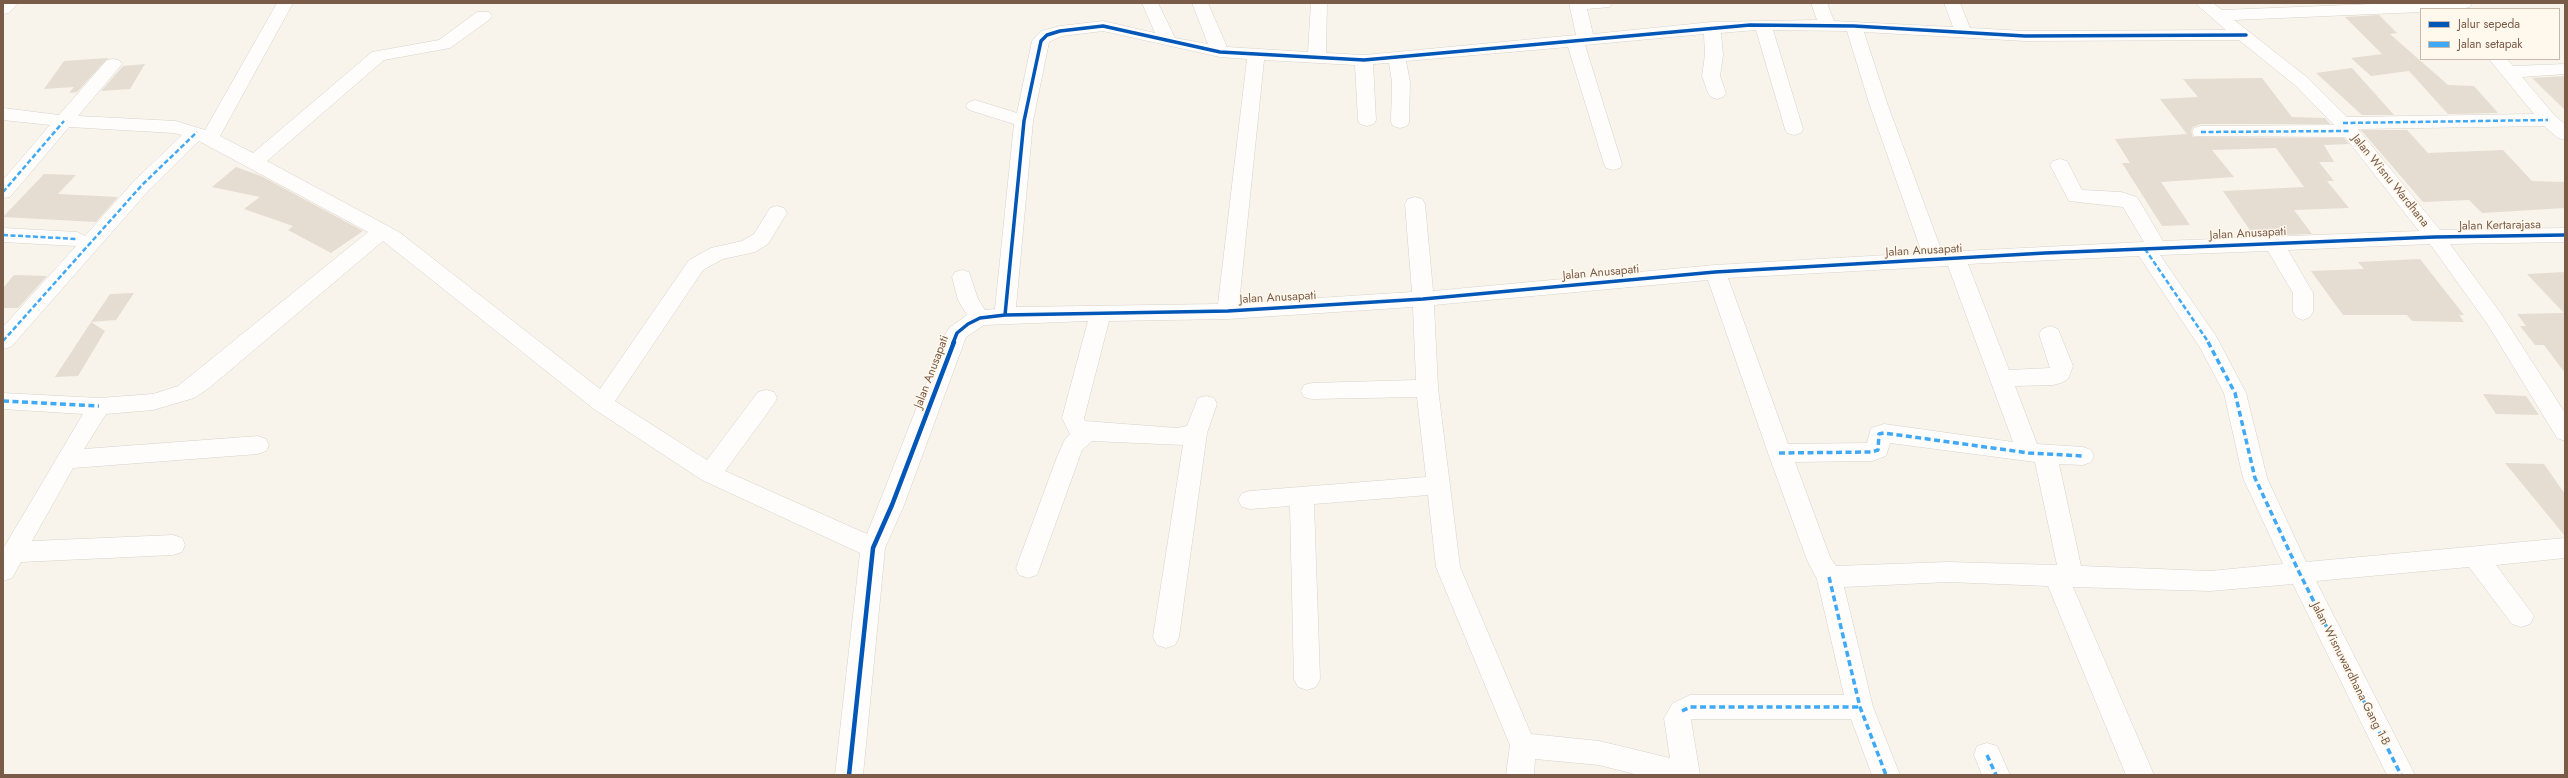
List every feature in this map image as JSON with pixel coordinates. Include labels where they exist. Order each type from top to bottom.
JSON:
[{"type":"street","points":[[3,9],[10,3]]},
{"type":"street","points":[[3,340],[142,185],[204,135],[285,3]]},
{"type":"street","points":[[1150,3],[1168,42]]},
{"type":"street","points":[[1200,3],[1220,52]]},
{"type":"street","points":[[1317,58],[1319,3]]},
{"type":"street","points":[[1604,3],[1578,4],[1580,39],[1613,164]]},
{"type":"street","points":[[1819,3],[1826,26]]},
{"type":"street","points":[[1952,3],[1963,32]]},
{"type":"street","name":"Jalan Wisnu Wardhana","points":[[2203,3],[2221,15],[2302,82],[2346,127],[2435,237],[2495,320],[2565,432]]},
{"type":"street","points":[[2428,8],[2458,7]]},
{"type":"street","points":[[2221,15],[2420,8]]},
{"type":"street","points":[[254,162],[378,56],[444,44],[483,16]]},
{"type":"street","points":[[1763,25],[1794,129]]},
{"type":"street","points":[[1005,315],[1024,122],[1041,41],[1047,35],[1073,28],[1102,26],[1168,42],[1220,52],[1364,60],[1712,27],[1763,25],[1854,26],[2072,37],[2246,35]]},
{"type":"street","points":[[1854,26],[1878,103],[1934,260]]},
{"type":"street","points":[[1712,27],[1714,55],[1711,76],[1717,93]]},
{"type":"street","points":[[1228,311],[1256,55]]},
{"type":"street","points":[[1397,58],[1401,82],[1400,122]]},
{"type":"street","points":[[1364,60],[1367,120]]},
{"type":"street","points":[[2499,60],[2548,120],[2565,134]]},
{"type":"street","points":[[3,192],[113,64]]},
{"type":"street","points":[[2510,72],[2565,69]]},
{"type":"street","points":[[975,106],[1024,122]]},
{"type":"street","points":[[3,114],[64,121],[148,125],[204,135],[382,231],[602,402],[710,474],[876,541]]},
{"type":"street","points":[[2202,132],[2548,120]]},
{"type":"street","name":"Jalan Wisnuwardhana Gang 1-B","points":[[2060,165],[2076,196],[2121,198],[2130,202],[2152,249],[2208,342],[2235,394],[2255,478],[2299,572],[2401,775]]},
{"type":"street","points":[[1415,204],[1423,299],[1427,388],[1448,567],[1523,745],[1520,775]]},
{"type":"street","points":[[602,402],[696,265],[718,253],[748,247],[761,239],[777,213]]},
{"type":"street","points":[[3,401],[99,406],[153,402],[186,392],[201,382],[382,231]]},
{"type":"street","points":[[3,235],[77,239]]},
{"type":"street","name":"Jalan Kertarajasa","points":[[2435,237],[2565,235]]},
{"type":"street","name":"Jalan Anusapati","points":[[849,775],[876,541],[892,505],[957,333],[968,324],[980,318],[1005,315],[1228,311],[1423,299],[1715,272],[2274,243],[2435,237]]},
{"type":"street","points":[[2274,243],[2303,293],[2305,303],[2303,312]]},
{"type":"street","points":[[1956,259],[1999,378],[2037,454],[2064,577],[2140,775]]},
{"type":"street","points":[[1715,272],[1779,453],[1819,560],[1829,577],[1860,707],[1886,775]]},
{"type":"street","points":[[962,277],[968,300],[980,318]]},
{"type":"street","points":[[1101,313],[1073,418],[1076,427],[1087,432],[1177,437],[1196,433]]},
{"type":"street","points":[[1999,378],[2053,377],[2060,373],[2062,366],[2050,334]]},
{"type":"street","points":[[1312,392],[1427,388]]},
{"type":"street","points":[[710,474],[766,398]]},
{"type":"street","points":[[1166,637],[1196,433],[1206,404]]},
{"type":"street","points":[[9,562],[66,459],[99,406]]},
{"type":"street","points":[[1028,568],[1073,444],[1087,432]]},
{"type":"street","points":[[1779,453],[1872,452],[1878,450],[1879,434],[1884,433],[2037,454],[2084,456]]},
{"type":"street","points":[[66,459],[258,445]]},
{"type":"street","points":[[1250,500],[1438,485]]},
{"type":"street","points":[[1302,496],[1307,679]]},
{"type":"street","points":[[9,562],[173,545]]},
{"type":"street","points":[[1829,577],[1948,572],[2210,581],[2474,555],[2565,548]]},
{"type":"street","points":[[2474,555],[2521,616]]},
{"type":"street","points":[[1523,745],[1599,753],[1686,775],[1678,718],[1682,711],[1690,707],[1860,707]]},
{"type":"building","points":[[2379,15],[2397,33],[2390,34],[2448,85],[2474,86],[2498,113],[2448,114],[2409,71],[2371,76],[2351,58],[2382,54],[2345,17]]},
{"type":"building","points":[[108,58],[77,92],[69,93],[74,87],[44,89],[64,61]]},
{"type":"building","points":[[145,64],[130,89],[101,91],[123,66]]},
{"type":"building","points":[[2352,68],[2394,115],[2362,115],[2316,73]]},
{"type":"building","points":[[2565,76],[2565,110],[2532,78]]},
{"type":"building","points":[[2262,78],[2292,117],[2325,118],[2330,124],[2201,124],[2193,127],[2191,131],[2193,137],[2344,138],[2349,144],[2324,145],[2334,162],[2319,162],[2334,181],[2327,181],[2349,208],[2294,210],[2312,234],[2254,236],[2223,191],[2304,187],[2276,148],[2212,150],[2234,177],[2161,182],[2190,225],[2162,226],[2122,163],[2130,163],[2115,139],[2187,134],[2160,99],[2198,97],[2183,79]]},
{"type":"building","points":[[2361,130],[2407,130],[2428,153],[2503,150],[2532,181],[2565,182],[2565,208],[2482,213],[2469,200],[2423,202]]},
{"type":"building","points":[[236,167],[261,176],[363,231],[331,253],[288,230],[293,226],[244,209],[260,197],[212,187]]},
{"type":"building","points":[[44,174],[76,175],[58,194],[118,197],[96,222],[3,217]]},
{"type":"building","points":[[2420,259],[2464,315],[2459,315],[2464,322],[2412,321],[2407,315],[2343,315],[2311,271],[2364,269],[2358,262]]},
{"type":"building","points":[[2565,272],[2565,373],[2544,345],[2535,345],[2520,326],[2526,326],[2517,314],[2564,313],[2527,274]]},
{"type":"building","points":[[14,275],[47,276],[18,308],[3,308],[3,288]]},
{"type":"building","points":[[134,293],[116,320],[91,322],[110,294]]},
{"type":"building","points":[[91,322],[105,331],[78,376],[55,377]]},
{"type":"building","points":[[2483,394],[2526,396],[2539,415],[2496,414]]},
{"type":"building","points":[[2505,463],[2544,464],[2565,494],[2565,536]]},
{"type":"marked path","points":[[2343,123],[2548,120]]},
{"type":"marked path","points":[[3,192],[64,121]]},
{"type":"marked path","points":[[2201,132],[2350,131]]},
{"type":"marked path","points":[[3,341],[142,185],[197,132]]},
{"type":"marked path","points":[[3,235],[77,239]]},
{"type":"marked path","points":[[2145,249],[2208,342],[2235,393],[2255,478],[2299,572],[2401,775]]},
{"type":"marked path","points":[[3,401],[99,406]]},
{"type":"marked path","points":[[1779,453],[1872,452],[1878,450],[1879,434],[1884,433],[2029,453],[2083,456]]},
{"type":"marked path","points":[[1829,577],[1860,707],[1886,775]]},
{"type":"marked path","points":[[1682,711],[1690,707],[1860,707]]},
{"type":"marked path","points":[[1987,755],[1996,775]]},
{"type":"cycle path","points":[[1005,315],[1024,121],[1041,41],[1047,35],[1060,31],[1103,26],[1117,28],[1168,42],[1220,52],[1364,60],[1750,25],[1854,26],[2025,36],[2246,35]]},
{"type":"cycle path","points":[[849,775],[873,548],[892,505],[957,333],[968,324],[980,318],[1005,315],[1228,311],[1423,299],[1715,272],[2045,253],[2435,237],[2565,235]]}]
